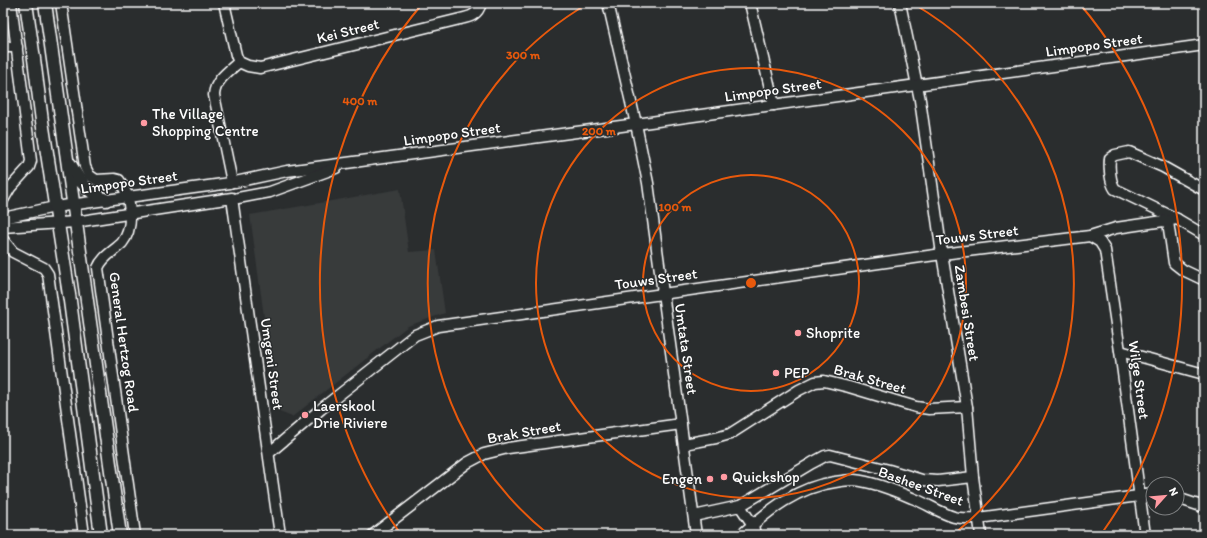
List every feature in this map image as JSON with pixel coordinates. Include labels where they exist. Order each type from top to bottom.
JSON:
[{"type":"main road","points":[[26,3],[70,301],[101,535]]},
{"type":"main road","name":"General Hertzog Road","points":[[45,3],[72,204],[120,535]]},
{"type":"main road","points":[[67,160],[84,186],[94,194],[106,200]]},
{"type":"street","points":[[3,200],[10,188],[29,167],[31,161],[10,3]]},
{"type":"street","name":"General Hertzog Road","points":[[62,3],[85,166],[89,175],[96,180],[119,180],[127,196],[130,214],[128,232],[124,239],[103,260],[98,268],[135,535]]},
{"type":"street","points":[[224,3],[239,62],[219,82],[215,89],[215,103],[232,183]]},
{"type":"street","name":"Kei Street","points":[[239,62],[248,66],[260,68],[460,20],[475,14],[481,3]]},
{"type":"street","name":"Umtata Street","points":[[608,3],[648,183],[696,535]]},
{"type":"street","points":[[750,3],[774,105]]},
{"type":"street","name":"Zambesi Street","points":[[900,3],[917,85],[942,254],[967,407],[973,477],[981,535]]},
{"type":"street","name":"Limpopo Street","points":[[3,218],[72,204],[232,183],[287,171],[347,164],[1204,45]]},
{"type":"street","points":[[3,47],[17,47]]},
{"type":"street","points":[[1204,190],[1163,167],[1129,152],[1115,154],[1110,158],[1112,185],[1117,191],[1204,235]]},
{"type":"street","name":"Limpopo Street","points":[[3,227],[75,222],[270,192],[293,185],[347,164]]},
{"type":"street","name":"Umgeni Street","points":[[232,183],[227,187],[227,192],[235,198],[280,535]]},
{"type":"street","points":[[1173,220],[1174,263],[1183,270],[1204,280]]},
{"type":"street","name":"Touws Street","points":[[269,454],[321,409],[415,335],[429,329],[448,324],[942,254],[1090,236],[1116,228],[1173,220]]},
{"type":"street","name":"Wilge Street","points":[[1090,236],[1102,244],[1105,250],[1141,494],[1145,535]]},
{"type":"street","points":[[3,240],[13,252],[41,266],[48,274],[84,535]]},
{"type":"street","points":[[1120,351],[1204,374]]},
{"type":"street","name":"Brak Street","points":[[684,444],[730,434],[799,390],[819,382],[827,382],[850,387],[916,407],[929,409],[967,407]]},
{"type":"street","name":"Brak Street","points":[[373,535],[460,468],[471,460],[484,454],[508,448],[681,424]]},
{"type":"street","name":"Bashee Street","points":[[694,516],[740,506],[825,456],[838,456],[922,480],[932,481],[973,477]]},
{"type":"street","points":[[854,480],[856,462]]},
{"type":"street","name":"Bashee Street","points":[[741,535],[777,505],[799,492],[830,482],[854,480],[894,490],[955,517],[978,518],[1145,494]]},
{"type":"street","points":[[1185,501],[1204,507]]},
{"type":"street","points":[[740,506],[753,525],[755,535]]},
{"type":"shaded area","points":[[400,189],[409,252],[436,250],[445,313],[408,326],[292,417],[277,411],[250,215]]},
{"type":"place","name":"The Village Shopping Centre","points":[[144,123]]},
{"type":"place","name":"Shoprite","points":[[798,333]]},
{"type":"place","name":"PEP","points":[[776,373]]},
{"type":"place","name":"Laerskool Drie Riviere","points":[[305,415]]},
{"type":"place","name":"Quickshop","points":[[724,477]]},
{"type":"place","name":"Engen","points":[[710,479]]}]
